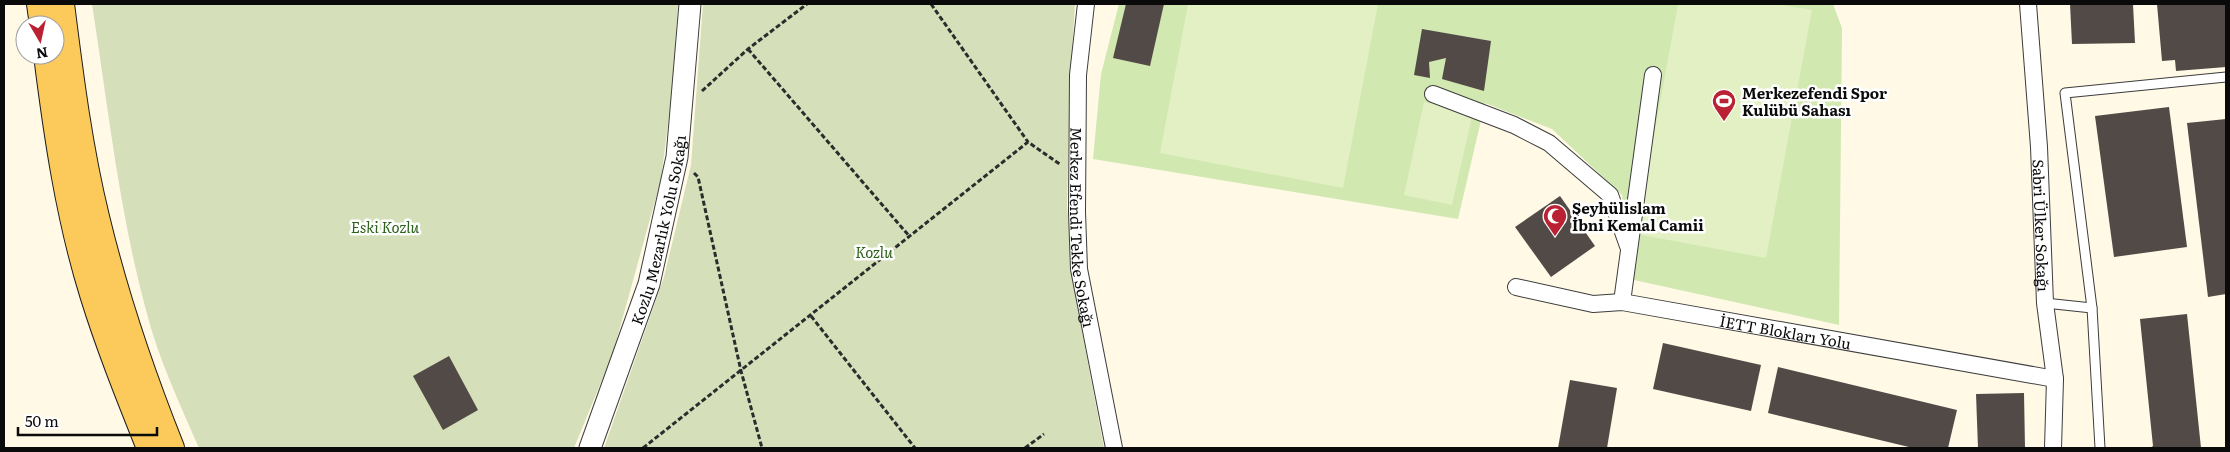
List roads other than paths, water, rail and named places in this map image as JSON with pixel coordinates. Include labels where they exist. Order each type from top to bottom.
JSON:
[{"type":"main road","points":[[61,4],[83,157],[96,217],[123,319],[172,448]]},
{"type":"main road","points":[[48,65],[65,180],[81,251],[93,295],[150,448]]},
{"type":"street","name":"Kozlu Mezarlık Yolu Sokağı","points":[[590,448],[650,284],[677,156],[690,4]]},
{"type":"street","name":"Merkez Efendi Tekke Sokağı","points":[[1086,4],[1078,75],[1079,177],[1077,212],[1079,269],[1114,448]]},
{"type":"street","name":"Sabri Ülker Sokağı","points":[[2028,4],[2038,129],[2045,303],[2055,379],[2052,448]]},
{"type":"street","points":[[1622,302],[1628,246],[1653,75]]},
{"type":"street","points":[[1433,94],[1514,125],[1549,143],[1610,195],[1628,246]]},
{"type":"street","name":"İETT Blokları Yolu","points":[[1516,287],[1593,304],[1622,302],[2055,379]]},
{"type":"lane","points":[[2100,448],[2092,308],[2066,93],[2226,77]]},
{"type":"lane","points":[[2045,303],[2092,308]]},
{"type":"place","name":"Merkezefendi Spor Kulübü Sahası","points":[[1724,122]]},
{"type":"place","name":"Şeyhülislam İbni Kemal Camii","points":[[1555,237]]},
{"type":"park label","name":"Eski Kozlu","points":[[385,226]]},
{"type":"park label","name":"Kozlu","points":[[874,251]]}]
